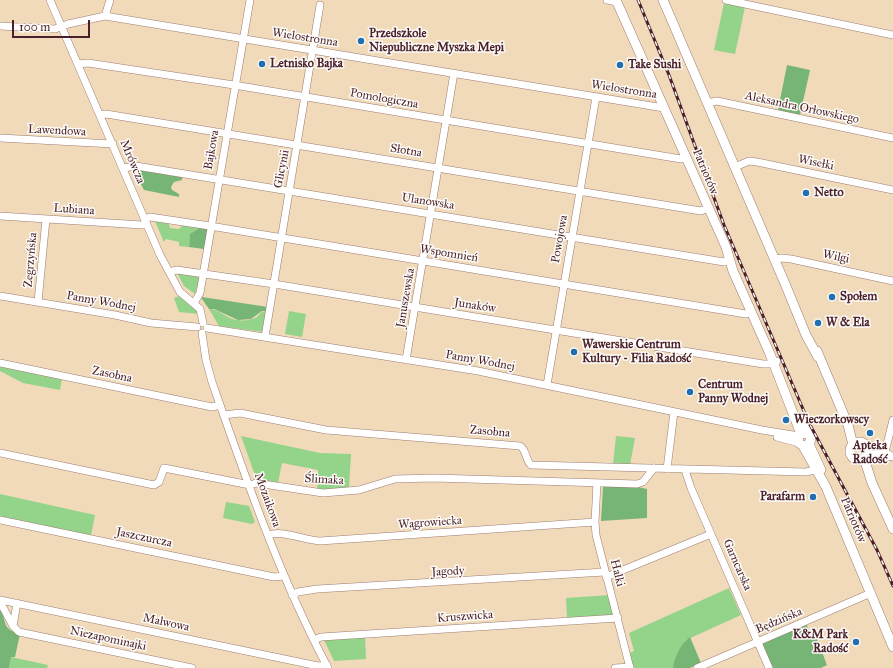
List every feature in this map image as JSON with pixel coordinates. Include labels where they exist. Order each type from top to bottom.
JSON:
[{"type":"main road","points":[[662,0],[798,314],[812,337],[818,357],[848,425],[859,444],[867,448],[863,457],[872,483],[893,530]]},
{"type":"main road","name":"Patriotów","points":[[616,1],[708,208],[751,312],[773,359],[815,470],[824,482]]},
{"type":"main road","name":"Patriotów","points":[[803,439],[816,456],[824,482],[860,567],[868,580],[871,593],[893,647]]},
{"type":"main road","points":[[859,444],[851,454],[863,457]]},
{"type":"main road","name":"Patriotów","points":[[885,627],[893,637]]},
{"type":"street","name":"Mrówcza","points":[[50,0],[169,272],[180,292],[194,303],[202,312],[202,328]]},
{"type":"street","points":[[105,16],[110,0]]},
{"type":"street","name":"Bajkowa","points":[[194,303],[200,293],[234,85],[244,39],[250,0]]},
{"type":"street","points":[[607,0],[616,1]]},
{"type":"street","points":[[726,0],[755,3],[893,35]]},
{"type":"street","name":"Glicynii","points":[[265,338],[320,5]]},
{"type":"street","name":"Wielostronna","points":[[0,26],[53,29],[105,16],[664,108]]},
{"type":"street","name":"Pomologiczna","points":[[78,64],[88,63],[306,96],[681,159],[686,158]]},
{"type":"street","name":"Januszewska","points":[[406,360],[424,261],[454,73]]},
{"type":"street","name":"Powojowa","points":[[547,385],[596,97]]},
{"type":"street","name":"Aleksandra Orłowskiego","points":[[707,103],[717,101],[893,138]]},
{"type":"street","name":"Słotna","points":[[100,115],[106,114],[298,144],[701,210],[708,208]]},
{"type":"street","name":"Lawendowa","points":[[0,138],[113,144]]},
{"type":"street","name":"Wisełki","points":[[735,167],[752,161],[893,190]]},
{"type":"street","name":"Ulanowska","points":[[123,168],[132,166],[218,179],[724,262],[730,260]]},
{"type":"street","name":"Lubiana","points":[[0,216],[142,226],[146,222]]},
{"type":"street","name":"Wspomnień","points":[[146,222],[150,217],[746,314],[751,312]]},
{"type":"street","name":"Zegrzyńska","points":[[38,302],[46,219]]},
{"type":"street","name":"Wilgi","points":[[775,259],[791,259],[893,281]]},
{"type":"street","name":"Junaków","points":[[169,272],[177,270],[274,284],[763,364],[773,359]]},
{"type":"street","name":"Panny Wodnej","points":[[0,296],[159,324],[202,328],[406,360],[547,385],[803,439]]},
{"type":"street","name":"Mozaikowa","points":[[202,328],[206,360],[220,405],[268,535],[292,595],[328,666]]},
{"type":"street","name":"Zasobna","points":[[0,362],[212,407],[220,405]]},
{"type":"street","points":[[667,469],[674,412]]},
{"type":"street","name":"Zasobna","points":[[224,415],[240,413],[326,430],[520,446],[523,448],[531,465],[685,470],[806,472],[815,470]]},
{"type":"street","points":[[885,452],[893,420]]},
{"type":"street","points":[[859,444],[885,452],[893,458]]},
{"type":"street","name":"Ślimaka","points":[[0,453],[154,485],[159,482],[164,468],[250,485],[256,483],[328,493],[359,490],[395,479],[434,478],[641,484],[654,468]]},
{"type":"street","points":[[863,457],[876,454],[893,458]]},
{"type":"street","name":"Garncarska","points":[[685,470],[769,668]]},
{"type":"street","name":"Halki","points":[[597,483],[595,522],[606,575],[630,668]]},
{"type":"street","name":"Jaszczurcza","points":[[0,520],[274,577],[284,576]]},
{"type":"street","name":"Wągrowiecka","points":[[268,535],[278,533],[320,540],[595,522]]},
{"type":"street","name":"Jagody","points":[[292,595],[298,592],[317,589],[606,575],[711,534]]},
{"type":"street","name":"Będzińska","points":[[697,668],[871,593]]},
{"type":"street","points":[[0,601],[13,626]]},
{"type":"street","name":"Malwowa","points":[[0,601],[17,603],[318,666],[328,666]]},
{"type":"street","points":[[13,626],[17,603]]},
{"type":"street","name":"Kruszwicka","points":[[314,640],[320,637],[618,618]]},
{"type":"street","name":"Niezapominajki","points":[[13,626],[19,632],[192,668]]},
{"type":"street","points":[[615,668],[630,668]]},
{"type":"green space","points":[[724,3],[745,7],[735,54],[714,50]]},
{"type":"green space","points":[[787,65],[810,70],[800,115],[778,110]]},
{"type":"green space","points":[[132,168],[182,176],[182,180],[174,182],[171,187],[172,190],[179,194],[179,197],[144,190]]},
{"type":"green space","points":[[154,219],[168,221],[170,228],[179,229],[184,224],[201,227],[190,234],[189,247],[179,246],[179,242],[166,239],[164,242]]},
{"type":"green space","points":[[201,227],[208,228],[204,249],[189,247],[190,234]]},
{"type":"green space","points":[[177,273],[200,275],[195,294],[184,286]]},
{"type":"green space","points":[[179,296],[195,307],[199,314],[179,312],[174,298]]},
{"type":"green space","points":[[202,297],[268,307],[267,311],[262,311],[251,319],[238,320],[214,309],[209,309]]},
{"type":"green space","points":[[209,309],[213,309],[234,320],[250,320],[257,317],[262,312],[267,311],[264,332],[219,326]]},
{"type":"green space","points":[[289,311],[306,314],[302,337],[285,334]]},
{"type":"green space","points":[[0,365],[62,378],[60,390],[23,383],[0,371]]},
{"type":"green space","points":[[241,436],[320,453],[351,454],[349,488],[317,491],[318,470],[282,463],[278,483],[257,481]]},
{"type":"green space","points":[[616,436],[635,438],[630,465],[613,464]]},
{"type":"green space","points":[[603,487],[638,487],[647,489],[647,518],[601,521]]},
{"type":"green space","points":[[0,494],[95,515],[91,535],[0,517]]},
{"type":"green space","points":[[226,502],[249,506],[255,522],[252,524],[223,518]]},
{"type":"green space","points":[[729,588],[741,615],[686,640],[678,653],[673,668],[633,668],[629,653],[634,651],[629,633]]},
{"type":"green space","points":[[610,595],[614,613],[611,616],[567,619],[566,598]]},
{"type":"green space","points":[[0,608],[7,627],[10,630],[20,634],[15,657],[11,657],[9,668],[0,668]]},
{"type":"green space","points":[[806,623],[809,631],[817,639],[827,665],[821,668],[771,668],[761,642]]},
{"type":"green space","points":[[365,636],[366,659],[334,661],[324,640]]},
{"type":"green space","points":[[690,637],[701,663],[690,668],[673,668],[678,651]]},
{"type":"green space","points":[[11,657],[48,665],[47,668],[9,668]]},
{"type":"railway","points":[[638,0],[669,75],[724,225],[809,423],[877,550],[893,586]]},
{"type":"place","name":"Przedszkole Niepubliczne Myszka Mepi","points":[[361,41]]},
{"type":"place","name":"Letnisko Bajka","points":[[262,64]]},
{"type":"place","name":"Take Sushi","points":[[620,65]]},
{"type":"place","name":"Netto","points":[[806,193]]},
{"type":"place","name":"Społem","points":[[832,297]]},
{"type":"place","name":"W & Ela","points":[[818,323]]},
{"type":"place","name":"Wawerskie Centrum Kultury - Filia Radość","points":[[574,352]]},
{"type":"place","name":"Centrum Panny Wodnej","points":[[690,392]]},
{"type":"place","name":"Wieczorkowscy","points":[[786,420]]},
{"type":"place","name":"Apteka Radość","points":[[870,433]]},
{"type":"place","name":"Parafarm","points":[[813,497]]},
{"type":"place","name":"K&M Park Radość","points":[[856,642]]}]
